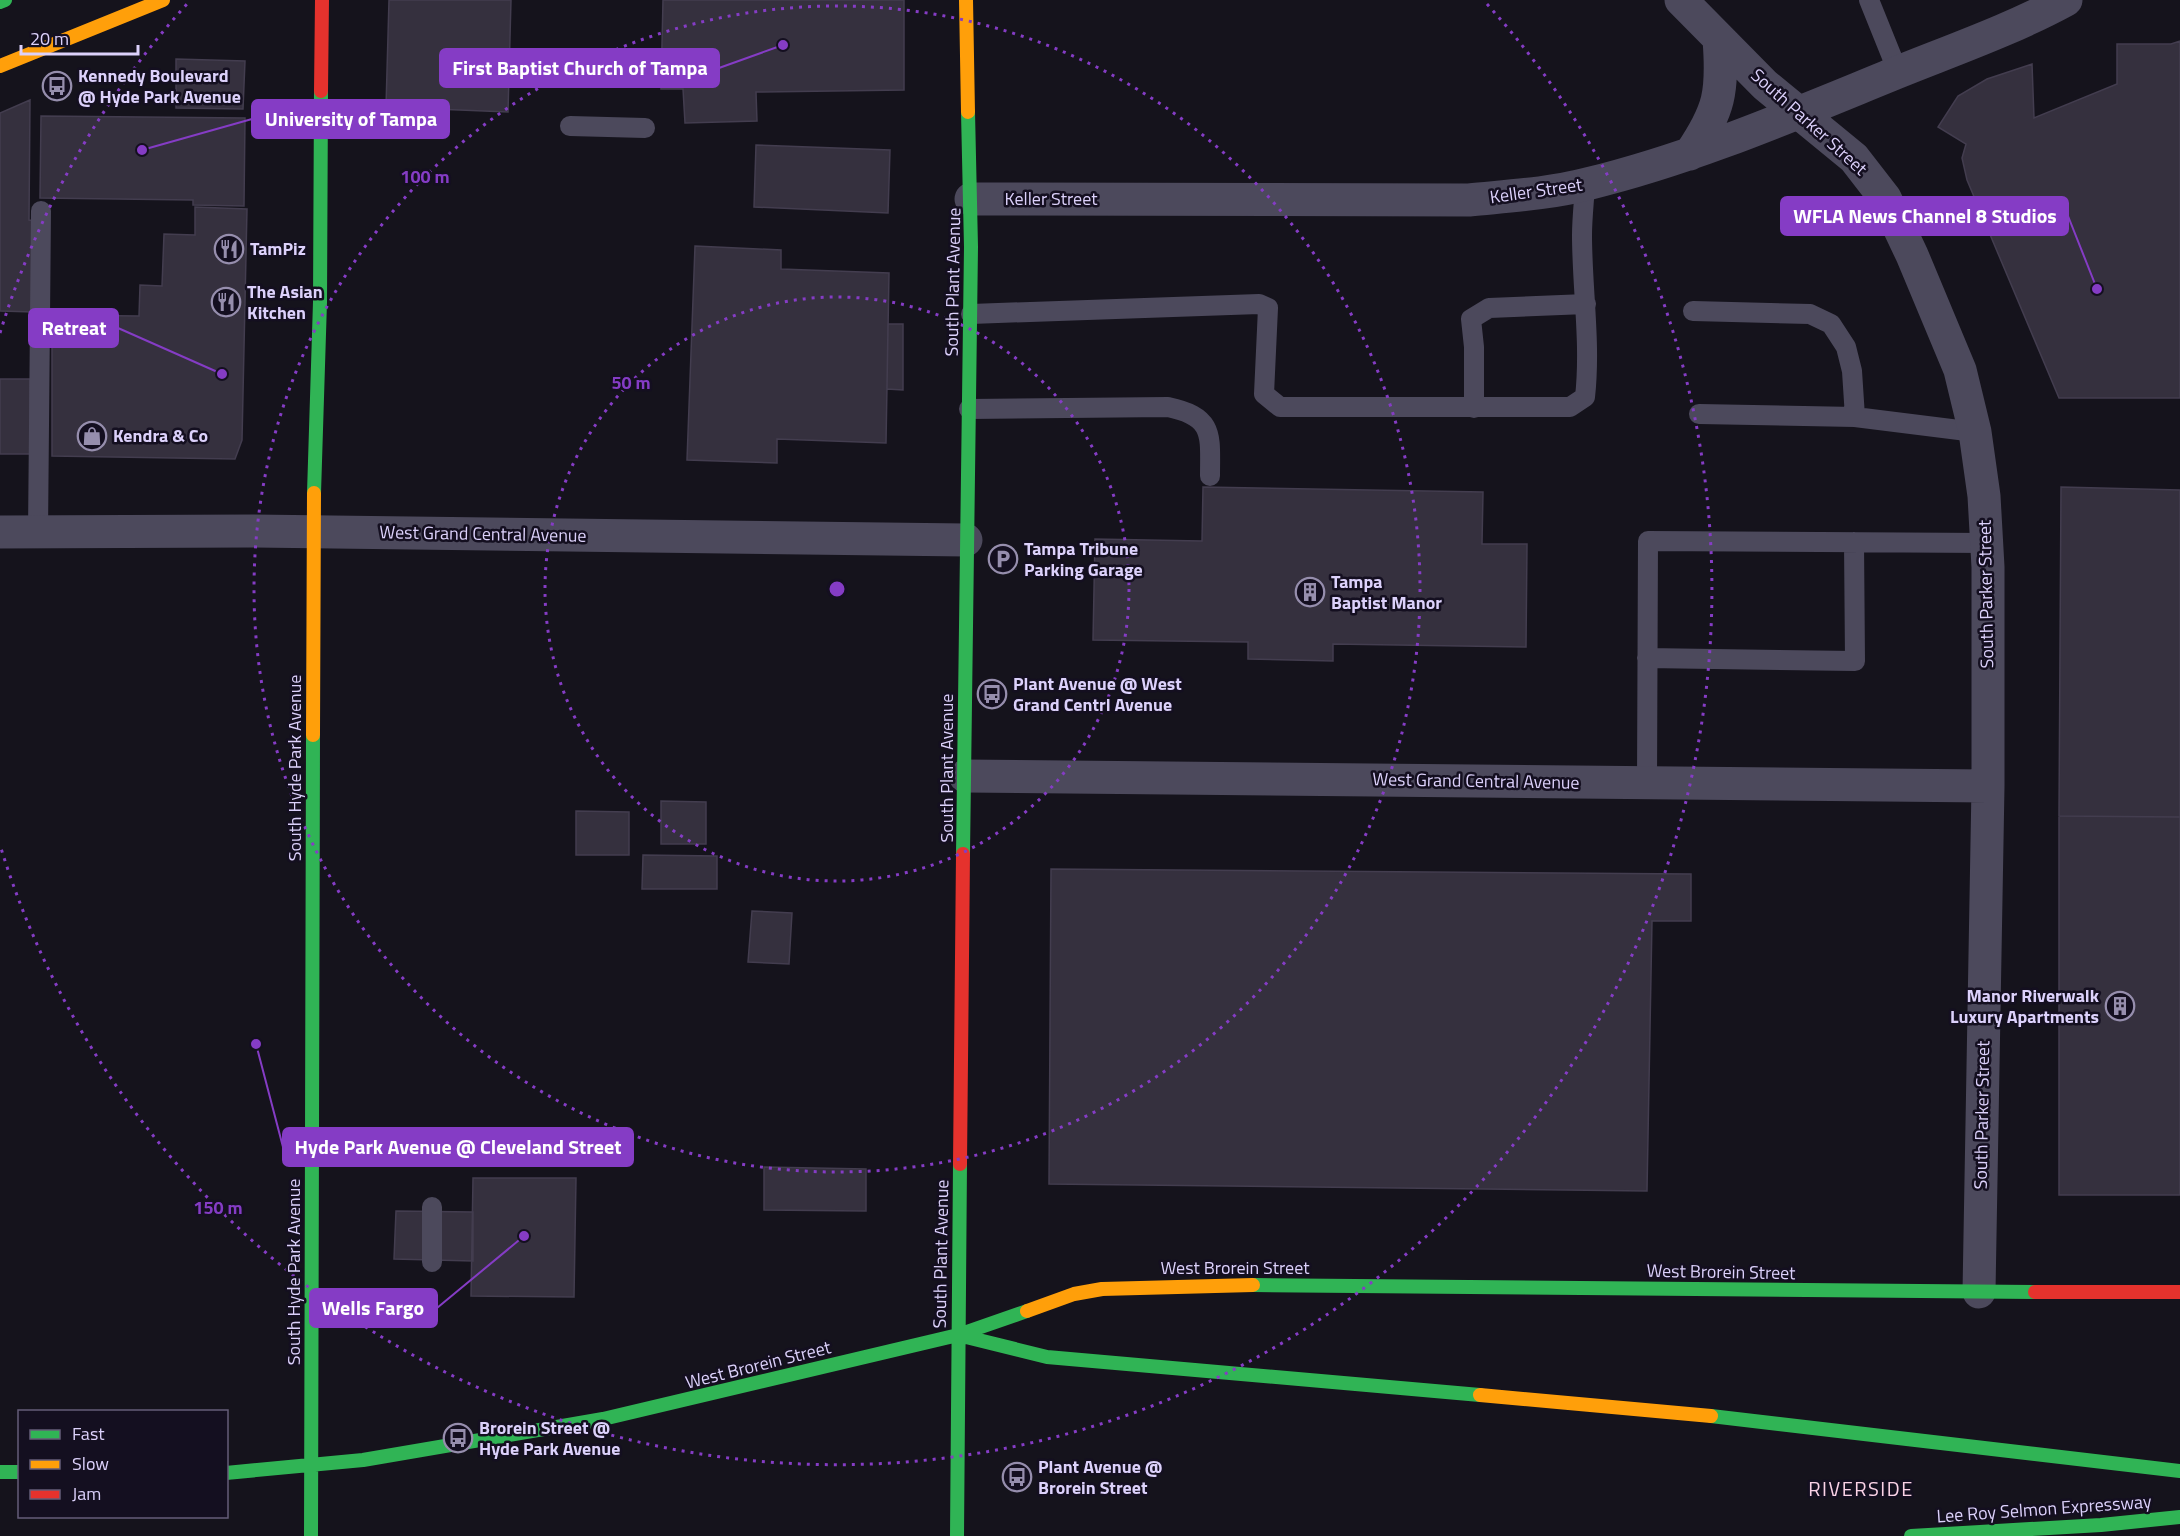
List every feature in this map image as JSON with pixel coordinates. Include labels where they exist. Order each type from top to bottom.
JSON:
[{"type":"main road","points":[[0,2],[5,0]]},
{"type":"main road","points":[[0,66],[163,0]]},
{"type":"main road","name":"South Hyde Park Avenue","points":[[311,1536],[314,532],[320,302],[322,0]]},
{"type":"main road","name":"South Plant Avenue","points":[[957,1536],[966,540],[971,314],[971,199],[966,0]]},
{"type":"main road","name":"West Brorein Street","points":[[228,1473],[311,1466],[451,1446],[603,1419],[958,1335],[1074,1294],[1131,1287],[1329,1285],[2180,1292]]},
{"type":"main road","points":[[958,1335],[1047,1357],[1690,1414],[2180,1471]]},
{"type":"main road","points":[[0,1472],[18,1472]]},
{"type":"main road","name":"Lee Roy Selmon Expressway","points":[[1911,1536],[2101,1525],[2180,1517]]},
{"type":"street","name":"South Parker Street","points":[[1681,0],[1766,85],[1854,158],[1885,198],[1900,225],[1956,360],[1975,432],[1987,543],[1988,786],[1978,1292]]},
{"type":"street","name":"Keller Street","points":[[971,199],[1469,200],[1585,185],[1690,154],[1799,114],[2027,21],[2066,0]]},
{"type":"street","points":[[1690,154],[1710,123],[1719,98],[1721,72],[1719,39]]},
{"type":"street","name":"West Grand Central Avenue","points":[[0,532],[314,532],[966,540]]},
{"type":"street","name":"West Grand Central Avenue","points":[[965,776],[1988,786]]},
{"type":"lane","points":[[1869,0],[1898,72]]},
{"type":"lane","points":[[570,126],[645,128]]},
{"type":"lane","points":[[971,314],[1258,304],[1268,308],[1264,394],[1280,407],[1570,407],[1585,397],[1586,304],[1582,236],[1585,185]]},
{"type":"lane","points":[[39,533],[41,211]]},
{"type":"lane","points":[[1474,408],[1474,347],[1471,319],[1489,308],[1586,304]]},
{"type":"lane","points":[[1693,312],[1810,314],[1831,324],[1846,347],[1852,371],[1855,417]]},
{"type":"lane","points":[[969,409],[1168,407],[1189,412],[1204,423],[1210,441],[1210,476]]},
{"type":"lane","points":[[1700,414],[1855,417],[1975,432]]},
{"type":"lane","points":[[1647,782],[1648,541],[1987,543]]},
{"type":"lane","points":[[1647,658],[1855,661],[1854,542]]},
{"type":"lane","points":[[432,1207],[432,1262]]},
{"type":"building","points":[[389,0],[511,0],[508,112],[386,107]]},
{"type":"building","points":[[663,0],[904,0],[904,90],[756,92],[757,121],[685,123],[683,89],[661,89]]},
{"type":"building","points":[[2180,41],[2180,398],[2059,398],[1967,180],[1962,158],[1966,144],[1938,127],[1958,96],[1987,79],[2032,64],[2034,118],[2117,84],[2117,44],[2171,44]]},
{"type":"building","points":[[176,59],[245,61],[243,109],[176,108]]},
{"type":"building","points":[[30,100],[29,220],[35,221],[33,312],[0,311],[0,113]]},
{"type":"building","points":[[41,116],[245,118],[244,206],[193,205],[193,200],[40,198]]},
{"type":"building","points":[[756,145],[890,150],[888,213],[754,207]]},
{"type":"building","points":[[195,207],[247,209],[242,440],[235,459],[52,456],[52,315],[139,316],[140,285],[162,286],[164,234],[195,235]]},
{"type":"building","points":[[695,246],[781,250],[781,269],[889,273],[886,443],[777,439],[777,463],[687,460]]},
{"type":"building","points":[[888,324],[903,324],[903,390],[887,389]]},
{"type":"building","points":[[0,379],[30,379],[30,454],[0,454]]},
{"type":"building","name":"Tampa Baptist Manor","points":[[1203,487],[1483,492],[1482,544],[1527,544],[1526,647],[1333,644],[1333,661],[1248,659],[1248,642],[1093,640],[1095,539],[1202,541]]},
{"type":"building","points":[[2061,487],[2180,490],[2180,817],[2059,816]]},
{"type":"building","points":[[661,801],[706,802],[706,844],[661,844]]},
{"type":"building","points":[[576,811],[629,812],[629,855],[576,855]]},
{"type":"building","name":"Manor Riverwalk Luxury Apartments","points":[[2059,816],[2180,817],[2180,1195],[2059,1195]]},
{"type":"building","points":[[643,855],[717,856],[717,889],[642,889]]},
{"type":"building","name":"Tampa Tribune Parking Garage","points":[[1051,869],[1691,874],[1691,921],[1652,921],[1647,1191],[1049,1184]]},
{"type":"building","points":[[752,911],[792,913],[789,964],[748,962]]},
{"type":"building","points":[[764,1167],[866,1169],[866,1211],[764,1210]]},
{"type":"building","points":[[473,1178],[576,1178],[574,1297],[471,1296]]},
{"type":"building","points":[[396,1211],[473,1212],[473,1261],[394,1259]]},
{"type":"traffic: fast","points":[[0,2],[5,0]]},
{"type":"traffic: fast","points":[[314,493],[320,302],[321,91]]},
{"type":"traffic: fast","points":[[963,854],[971,247],[968,112]]},
{"type":"traffic: fast","points":[[311,1536],[313,735]]},
{"type":"traffic: fast","points":[[957,1536],[960,1164]]},
{"type":"traffic: fast","points":[[1253,1285],[2035,1292]]},
{"type":"traffic: fast","points":[[228,1473],[363,1460],[603,1419],[958,1335],[1027,1311]]},
{"type":"traffic: fast","points":[[958,1335],[1047,1357],[1480,1395]]},
{"type":"traffic: fast","points":[[1711,1416],[2180,1471]]},
{"type":"traffic: fast","points":[[0,1472],[18,1472]]},
{"type":"traffic: fast","points":[[1911,1536],[2101,1525],[2180,1517]]},
{"type":"traffic: slow","points":[[0,66],[163,0]]},
{"type":"traffic: slow","points":[[966,0],[968,112]]},
{"type":"traffic: slow","points":[[313,735],[314,493]]},
{"type":"traffic: slow","points":[[1027,1311],[1074,1294],[1102,1289],[1253,1285]]},
{"type":"traffic: slow","points":[[1480,1395],[1711,1416]]},
{"type":"traffic: jam","points":[[321,91],[322,0]]},
{"type":"traffic: jam","points":[[960,1164],[963,854]]},
{"type":"traffic: jam","points":[[2035,1292],[2180,1292]]},
{"type":"place","name":"First Baptist Church of Tampa","points":[[783,45]]},
{"type":"place","name":"Kennedy Boulevard @ Hyde Park Avenue","points":[[57,86]]},
{"type":"place","name":"University of Tampa","points":[[142,150]]},
{"type":"place","name":"TamPiz","points":[[229,249]]},
{"type":"place","name":"WFLA News Channel 8 Studios","points":[[2097,289]]},
{"type":"place","name":"The Asian Kitchen","points":[[226,302]]},
{"type":"place","name":"Retreat","points":[[222,374]]},
{"type":"place","name":"Kendra & Co","points":[[92,436]]},
{"type":"place","name":"Tampa Tribune Parking Garage","points":[[1003,559]]},
{"type":"place","name":"Tampa Baptist Manor","points":[[1310,592]]},
{"type":"place","name":"Plant Avenue @ West Grand Centrl Avenue","points":[[992,694]]},
{"type":"place","name":"Manor Riverwalk Luxury Apartments","points":[[2120,1006]]},
{"type":"place","name":"Hyde Park Avenue @ Cleveland Street","points":[[256,1044]]},
{"type":"place","name":"Wells Fargo","points":[[524,1236]]},
{"type":"place","name":"Brorein Street @ Hyde Park Avenue","points":[[458,1438]]},
{"type":"place","name":"Plant Avenue @ Brorein Street","points":[[1017,1477]]},
{"type":"district","name":"RIVERSIDE","points":[[1861,1489]]}]
